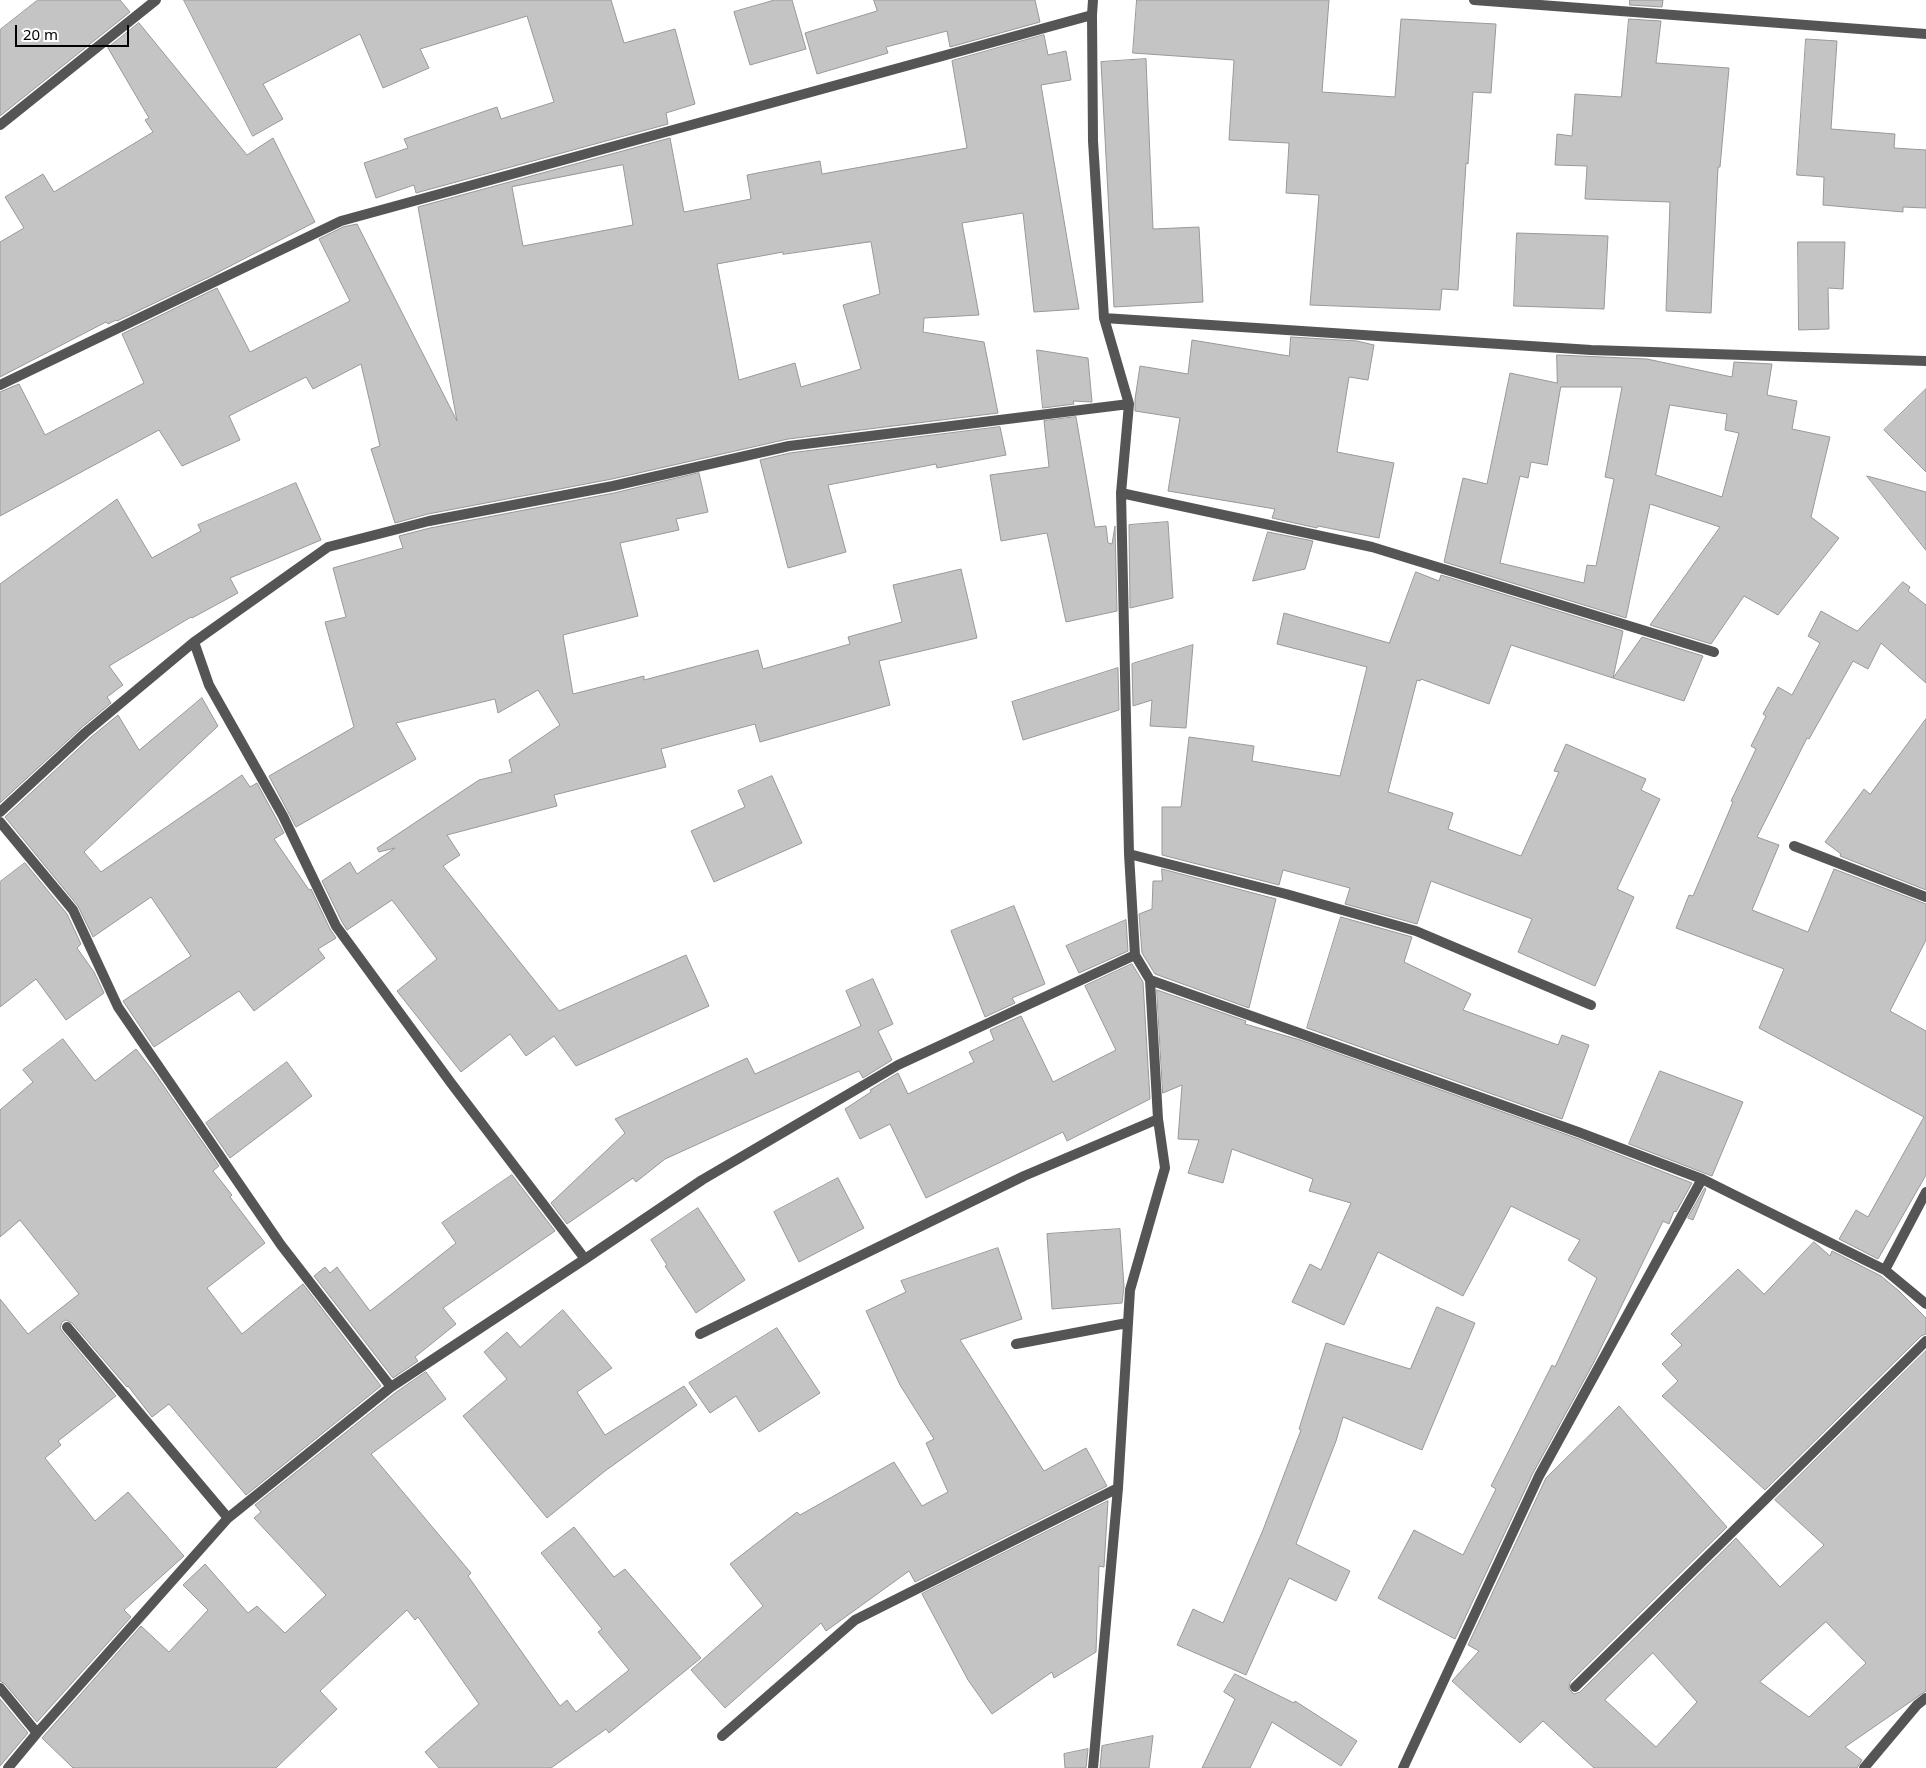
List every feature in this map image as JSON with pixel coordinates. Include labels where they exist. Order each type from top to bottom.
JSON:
[{"type":"street","points":[[0,125],[156,0]]},
{"type":"street","points":[[1093,0],[1093,141],[1104,318],[1129,404],[1120,493],[1129,854],[1135,955],[1150,980],[1158,1119],[1165,1168],[1130,1290],[1118,1488],[1093,1768]]},
{"type":"street","points":[[1474,0],[1926,34]]},
{"type":"street","points":[[0,385],[341,221],[1092,15]]},
{"type":"street","points":[[1104,318],[1591,350],[1926,361]]},
{"type":"street","points":[[0,812],[85,733],[194,642],[328,547],[429,521],[613,486],[789,446],[1129,404]]},
{"type":"street","points":[[1120,493],[1372,547],[1714,652]]},
{"type":"street","points":[[194,642],[209,685],[283,816],[336,926],[584,1260]]},
{"type":"street","points":[[0,822],[73,910],[118,1007],[281,1245],[391,1387]]},
{"type":"street","points":[[1794,846],[1926,897]]},
{"type":"street","points":[[1129,854],[1286,894],[1416,931],[1591,1005]]},
{"type":"street","points":[[8,1768],[36,1733],[228,1518],[391,1387],[702,1180],[898,1065],[1135,955]]},
{"type":"street","points":[[1150,980],[1542,1119],[1702,1179],[1885,1270],[1926,1304]]},
{"type":"street","points":[[700,1334],[1024,1176],[1158,1119]]},
{"type":"street","points":[[1403,1768],[1539,1476],[1702,1179]]},
{"type":"street","points":[[1885,1270],[1926,1192]]},
{"type":"street","points":[[1016,1344],[1127,1323]]},
{"type":"street","points":[[67,1327],[228,1518]]},
{"type":"street","points":[[1575,1687],[1926,1341]]},
{"type":"street","points":[[722,1736],[855,1620],[1118,1488]]},
{"type":"street","points":[[0,1688],[36,1733]]},
{"type":"street","points":[[1864,1768],[1917,1704],[1926,1698]]},
{"type":"building","points":[[38,0],[120,0],[130,12],[0,116],[0,30]]},
{"type":"building","points":[[184,0],[611,0],[624,43],[675,29],[695,104],[666,113],[668,124],[416,193],[414,185],[376,198],[364,163],[408,148],[404,139],[497,107],[501,119],[554,102],[527,16],[420,49],[429,68],[383,88],[360,34],[263,84],[283,119],[253,136]]},
{"type":"building","points":[[775,0],[792,0],[806,49],[750,65],[734,12]]},
{"type":"building","points":[[874,0],[1035,0],[1040,22],[950,47],[947,31],[886,47],[888,53],[817,74],[805,33],[877,11]]},
{"type":"building","points":[[1137,0],[1329,0],[1322,92],[1395,97],[1401,19],[1496,24],[1491,93],[1473,92],[1468,164],[1466,163],[1458,290],[1442,289],[1440,310],[1310,305],[1319,195],[1286,193],[1289,143],[1229,140],[1234,60],[1133,53]]},
{"type":"building","points":[[1630,0],[1663,0],[1662,7],[1630,5]]},
{"type":"building","points":[[1629,19],[1661,21],[1656,63],[1729,68],[1720,167],[1718,167],[1711,313],[1666,311],[1670,202],[1585,199],[1587,166],[1555,165],[1557,134],[1572,136],[1575,94],[1621,97]]},
{"type":"building","points":[[139,23],[247,155],[273,138],[315,222],[211,276],[117,321],[108,324],[106,322],[0,377],[0,242],[24,228],[5,197],[43,174],[54,192],[153,132],[145,120],[149,118],[108,48]]},
{"type":"building","points":[[1044,35],[1048,55],[1066,51],[1071,80],[1041,85],[1079,309],[1034,312],[1023,213],[962,223],[979,315],[924,318],[923,332],[984,342],[998,413],[788,439],[612,479],[428,514],[395,523],[371,449],[380,446],[361,364],[313,389],[306,377],[229,416],[240,440],[182,466],[159,430],[0,516],[0,392],[19,384],[45,435],[144,383],[122,334],[217,288],[250,352],[350,301],[319,239],[343,227],[357,224],[457,421],[418,207],[670,138],[684,212],[751,199],[747,175],[820,161],[822,174],[967,148],[952,61]],"holes":[[[623,165],[633,225],[523,246],[512,187]],[[871,242],[880,294],[843,305],[861,369],[801,387],[795,363],[739,380],[717,264],[783,252],[783,254]]]},
{"type":"building","points":[[1806,39],[1837,41],[1831,129],[1895,134],[1894,148],[1926,150],[1926,208],[1903,207],[1903,212],[1823,205],[1824,177],[1797,175]]},
{"type":"building","points":[[1146,59],[1153,229],[1199,227],[1203,302],[1114,307],[1101,62]]},
{"type":"building","points":[[1517,233],[1608,236],[1604,309],[1514,306]]},
{"type":"building","points":[[1798,242],[1845,242],[1843,289],[1828,288],[1829,329],[1799,330]]},
{"type":"building","points":[[1291,337],[1357,341],[1374,345],[1368,380],[1349,377],[1337,452],[1394,463],[1379,538],[1318,526],[1317,528],[1272,518],[1275,509],[1168,491],[1180,418],[1135,411],[1140,366],[1188,374],[1192,340],[1289,356]]},
{"type":"building","points":[[1037,350],[1088,358],[1092,402],[1073,401],[1074,404],[1043,408]]},
{"type":"building","points":[[1557,355],[1647,359],[1732,377],[1734,362],[1772,364],[1767,395],[1797,401],[1792,429],[1830,437],[1811,517],[1839,538],[1778,615],[1744,596],[1711,644],[1650,625],[1720,527],[1650,504],[1626,618],[1444,562],[1463,478],[1487,484],[1510,373],[1557,383]],"holes":[[[1561,387],[1622,387],[1605,477],[1614,479],[1596,566],[1587,565],[1584,583],[1500,563],[1520,476],[1528,478],[1531,462],[1547,465]],[[1670,405],[1727,414],[1725,430],[1739,433],[1722,497],[1656,475]]]},
{"type":"building","points":[[1926,389],[1926,472],[1884,430]]},
{"type":"building","points":[[1076,417],[1095,527],[1106,526],[1108,543],[1112,544],[1115,526],[1117,611],[1066,622],[1047,533],[1001,541],[990,475],[1049,467],[1044,421]]},
{"type":"building","points":[[1000,427],[1006,455],[937,468],[936,464],[828,485],[846,552],[788,568],[760,460],[790,453]]},
{"type":"building","points":[[699,473],[708,512],[676,519],[679,530],[620,543],[638,616],[563,635],[573,694],[644,676],[644,680],[758,650],[763,669],[850,644],[848,637],[902,622],[893,585],[961,569],[977,638],[879,661],[890,705],[760,742],[755,724],[661,749],[666,767],[554,795],[557,806],[447,835],[460,855],[443,866],[559,1011],[686,955],[709,1006],[576,1066],[554,1036],[526,1056],[510,1034],[461,1072],[397,991],[437,959],[392,900],[347,930],[322,881],[350,862],[357,874],[395,848],[379,852],[377,848],[479,780],[512,772],[509,760],[560,725],[538,690],[498,713],[495,699],[396,723],[416,759],[296,827],[269,776],[354,727],[325,622],[346,617],[333,568],[403,548],[399,536],[430,528],[614,493]]},
{"type":"building","points":[[1867,476],[1926,492],[1926,550]]},
{"type":"building","points":[[296,483],[321,540],[230,578],[238,593],[191,617],[109,666],[123,685],[107,697],[111,703],[81,728],[0,803],[0,584],[117,499],[152,558],[201,531],[198,525]]},
{"type":"building","points":[[1168,522],[1173,598],[1130,608],[1129,525]]},
{"type":"building","points":[[1268,532],[1313,541],[1305,569],[1253,581]]},
{"type":"building","points":[[1416,572],[1439,581],[1441,575],[1623,631],[1613,678],[1642,637],[1703,656],[1684,701],[1511,645],[1489,704],[1421,679],[1420,681],[1417,680],[1388,792],[1453,813],[1448,829],[1521,856],[1559,772],[1554,771],[1566,744],[1646,779],[1641,790],[1660,799],[1617,889],[1634,897],[1595,986],[1518,952],[1532,919],[1431,881],[1417,924],[1345,904],[1350,888],[1283,870],[1279,885],[1162,855],[1162,807],[1181,807],[1189,737],[1254,746],[1252,761],[1340,776],[1367,667],[1277,644],[1284,613],[1389,643]]},
{"type":"building","points":[[1903,582],[1910,587],[1908,591],[1926,605],[1926,683],[1881,643],[1868,669],[1853,661],[1809,739],[1807,738],[1757,837],[1779,845],[1752,910],[1808,932],[1834,869],[1926,904],[1926,940],[1890,1011],[1926,1031],[1926,1175],[1878,1259],[1839,1239],[1856,1210],[1868,1217],[1924,1117],[1759,1028],[1784,969],[1676,928],[1689,895],[1693,896],[1733,802],[1731,801],[1756,749],[1751,746],[1766,716],[1763,714],[1778,687],[1792,695],[1820,643],[1808,636],[1821,611],[1857,631]]},
{"type":"building","points":[[1193,645],[1186,728],[1150,726],[1152,700],[1133,706],[1132,664]]},
{"type":"building","points":[[1118,668],[1119,710],[1023,740],[1012,702]]},
{"type":"building","points":[[202,698],[218,726],[84,852],[101,872],[242,775],[250,787],[257,783],[284,833],[274,839],[309,890],[311,889],[336,938],[318,949],[325,958],[254,1011],[239,991],[154,1047],[123,1001],[191,956],[151,897],[93,937],[78,906],[5,817],[90,738],[118,715],[139,750]]},
{"type":"building","points":[[1926,719],[1926,890],[1840,856],[1841,854],[1825,842],[1864,789],[1870,794]]},
{"type":"building","points":[[772,776],[802,843],[714,882],[691,831],[745,807],[738,791]]},
{"type":"building","points":[[25,863],[67,914],[81,944],[77,948],[94,972],[104,993],[66,1020],[36,979],[0,1007],[0,882]]},
{"type":"building","points":[[1162,869],[1276,899],[1249,1008],[1155,974],[1142,953],[1139,914],[1152,909],[1153,881],[1162,881]]},
{"type":"building","points":[[1014,906],[1045,984],[1012,998],[1015,1003],[985,1017],[951,931]]},
{"type":"building","points":[[1341,917],[1412,937],[1404,962],[1471,994],[1463,1010],[1558,1045],[1562,1035],[1589,1045],[1562,1119],[1307,1028]]},
{"type":"building","points":[[1126,920],[1128,951],[1079,973],[1066,946]]},
{"type":"building","points":[[1132,964],[1143,982],[1150,1099],[1067,1141],[1063,1132],[926,1198],[890,1124],[860,1139],[845,1109],[871,1092],[870,1090],[898,1073],[908,1094],[974,1062],[969,1052],[994,1040],[990,1030],[1021,1016],[1053,1082],[1116,1050],[1085,986]]},
{"type":"building","points":[[873,979],[893,1024],[878,1031],[892,1060],[863,1078],[859,1071],[665,1159],[636,1182],[633,1178],[567,1224],[551,1203],[625,1133],[615,1119],[747,1058],[755,1074],[861,1026],[846,991]]},
{"type":"building","points":[[1157,990],[1246,1021],[1245,1024],[1300,1040],[1576,1138],[1692,1183],[1676,1212],[1674,1211],[1669,1224],[1663,1221],[1594,1362],[1533,1473],[1455,1639],[1378,1598],[1414,1530],[1463,1555],[1496,1489],[1491,1486],[1552,1365],[1555,1367],[1597,1278],[1568,1260],[1580,1240],[1511,1206],[1463,1296],[1378,1252],[1344,1325],[1292,1302],[1310,1264],[1321,1270],[1351,1203],[1309,1191],[1313,1179],[1232,1149],[1223,1183],[1188,1173],[1199,1140],[1178,1139],[1182,1085],[1163,1093]]},
{"type":"building","points":[[63,1039],[95,1081],[136,1049],[219,1166],[213,1171],[265,1243],[207,1288],[242,1334],[303,1284],[381,1386],[246,1495],[169,1404],[152,1417],[128,1386],[72,1323],[66,1320],[62,1322],[60,1328],[62,1331],[116,1396],[58,1441],[61,1445],[45,1458],[95,1521],[128,1492],[184,1556],[124,1610],[131,1617],[37,1722],[5,1684],[0,1681],[0,1299],[28,1334],[79,1294],[20,1220],[0,1237],[0,1110],[33,1082],[23,1070]]},
{"type":"building","points":[[287,1062],[312,1096],[230,1158],[206,1123]]},
{"type":"building","points":[[1660,1071],[1743,1102],[1712,1176],[1629,1144]]},
{"type":"building","points":[[512,1175],[555,1231],[443,1308],[456,1324],[415,1357],[418,1361],[393,1378],[314,1276],[325,1267],[330,1273],[337,1267],[370,1311],[456,1243],[442,1223]]},
{"type":"building","points":[[838,1178],[864,1228],[799,1262],[774,1212]]},
{"type":"building","points":[[1705,1188],[1693,1220],[1688,1218]]},
{"type":"building","points":[[698,1208],[745,1280],[696,1313],[665,1266],[667,1265],[651,1240]]},
{"type":"building","points":[[1120,1229],[1124,1287],[1122,1303],[1052,1309],[1047,1234]]},
{"type":"building","points":[[1814,1242],[1830,1256],[1832,1251],[1881,1276],[1926,1318],[1926,1334],[1921,1336],[1765,1490],[1662,1396],[1678,1381],[1662,1364],[1682,1345],[1671,1334],[1738,1269],[1764,1294]]},
{"type":"building","points":[[998,1248],[1022,1319],[960,1340],[1044,1471],[1086,1448],[1107,1486],[915,1582],[909,1571],[826,1631],[821,1623],[725,1708],[691,1670],[763,1606],[730,1564],[797,1512],[800,1515],[894,1462],[922,1506],[948,1492],[926,1443],[934,1439],[900,1385],[866,1311],[906,1292],[901,1281]]},
{"type":"building","points":[[1437,1307],[1475,1323],[1422,1450],[1343,1417],[1336,1441],[1296,1544],[1350,1571],[1336,1601],[1289,1578],[1246,1675],[1177,1645],[1193,1609],[1223,1623],[1263,1530],[1301,1430],[1299,1429],[1326,1343],[1410,1369]]},
{"type":"building","points":[[563,1310],[612,1368],[577,1392],[605,1435],[684,1386],[697,1405],[605,1471],[547,1518],[463,1416],[507,1379],[484,1352],[507,1332],[520,1347]]},
{"type":"building","points":[[777,1328],[820,1393],[759,1432],[736,1396],[710,1413],[689,1383]]},
{"type":"building","points":[[1926,1351],[1926,1691],[1845,1747],[1862,1760],[1857,1768],[1594,1768],[1543,1721],[1520,1743],[1452,1681],[1479,1651],[1468,1645],[1546,1478],[1619,1406],[1727,1527],[1570,1682],[1569,1689],[1574,1694],[1580,1692],[1736,1538],[1780,1587],[1824,1545],[1775,1500]],"holes":[[[1826,1622],[1866,1663],[1809,1717],[1760,1682]],[[1653,1653],[1697,1702],[1656,1747],[1605,1700]]]},
{"type":"building","points":[[426,1372],[446,1399],[371,1454],[471,1573],[468,1576],[560,1706],[567,1700],[576,1712],[629,1670],[598,1632],[602,1629],[541,1553],[574,1527],[614,1577],[625,1569],[701,1658],[609,1733],[606,1729],[551,1768],[439,1768],[425,1752],[479,1704],[418,1617],[415,1620],[407,1610],[320,1691],[337,1709],[276,1768],[73,1768],[42,1738],[141,1626],[169,1652],[208,1610],[183,1585],[205,1564],[248,1613],[257,1606],[285,1633],[326,1595],[254,1518],[261,1512],[255,1505],[395,1393]]},
{"type":"building","points":[[1108,1501],[1104,1567],[1099,1566],[1096,1652],[1054,1678],[1052,1672],[992,1714],[968,1680],[922,1594]]},
{"type":"building","points":[[1235,1674],[1294,1703],[1295,1701],[1357,1741],[1341,1766],[1272,1722],[1250,1768],[1202,1768],[1235,1699],[1224,1692]]},
{"type":"building","points":[[0,1699],[28,1733],[0,1766]]},
{"type":"building","points":[[1153,1736],[1149,1768],[1100,1768],[1102,1746]]},
{"type":"building","points":[[1088,1749],[1086,1768],[1065,1768],[1064,1754]]}]
